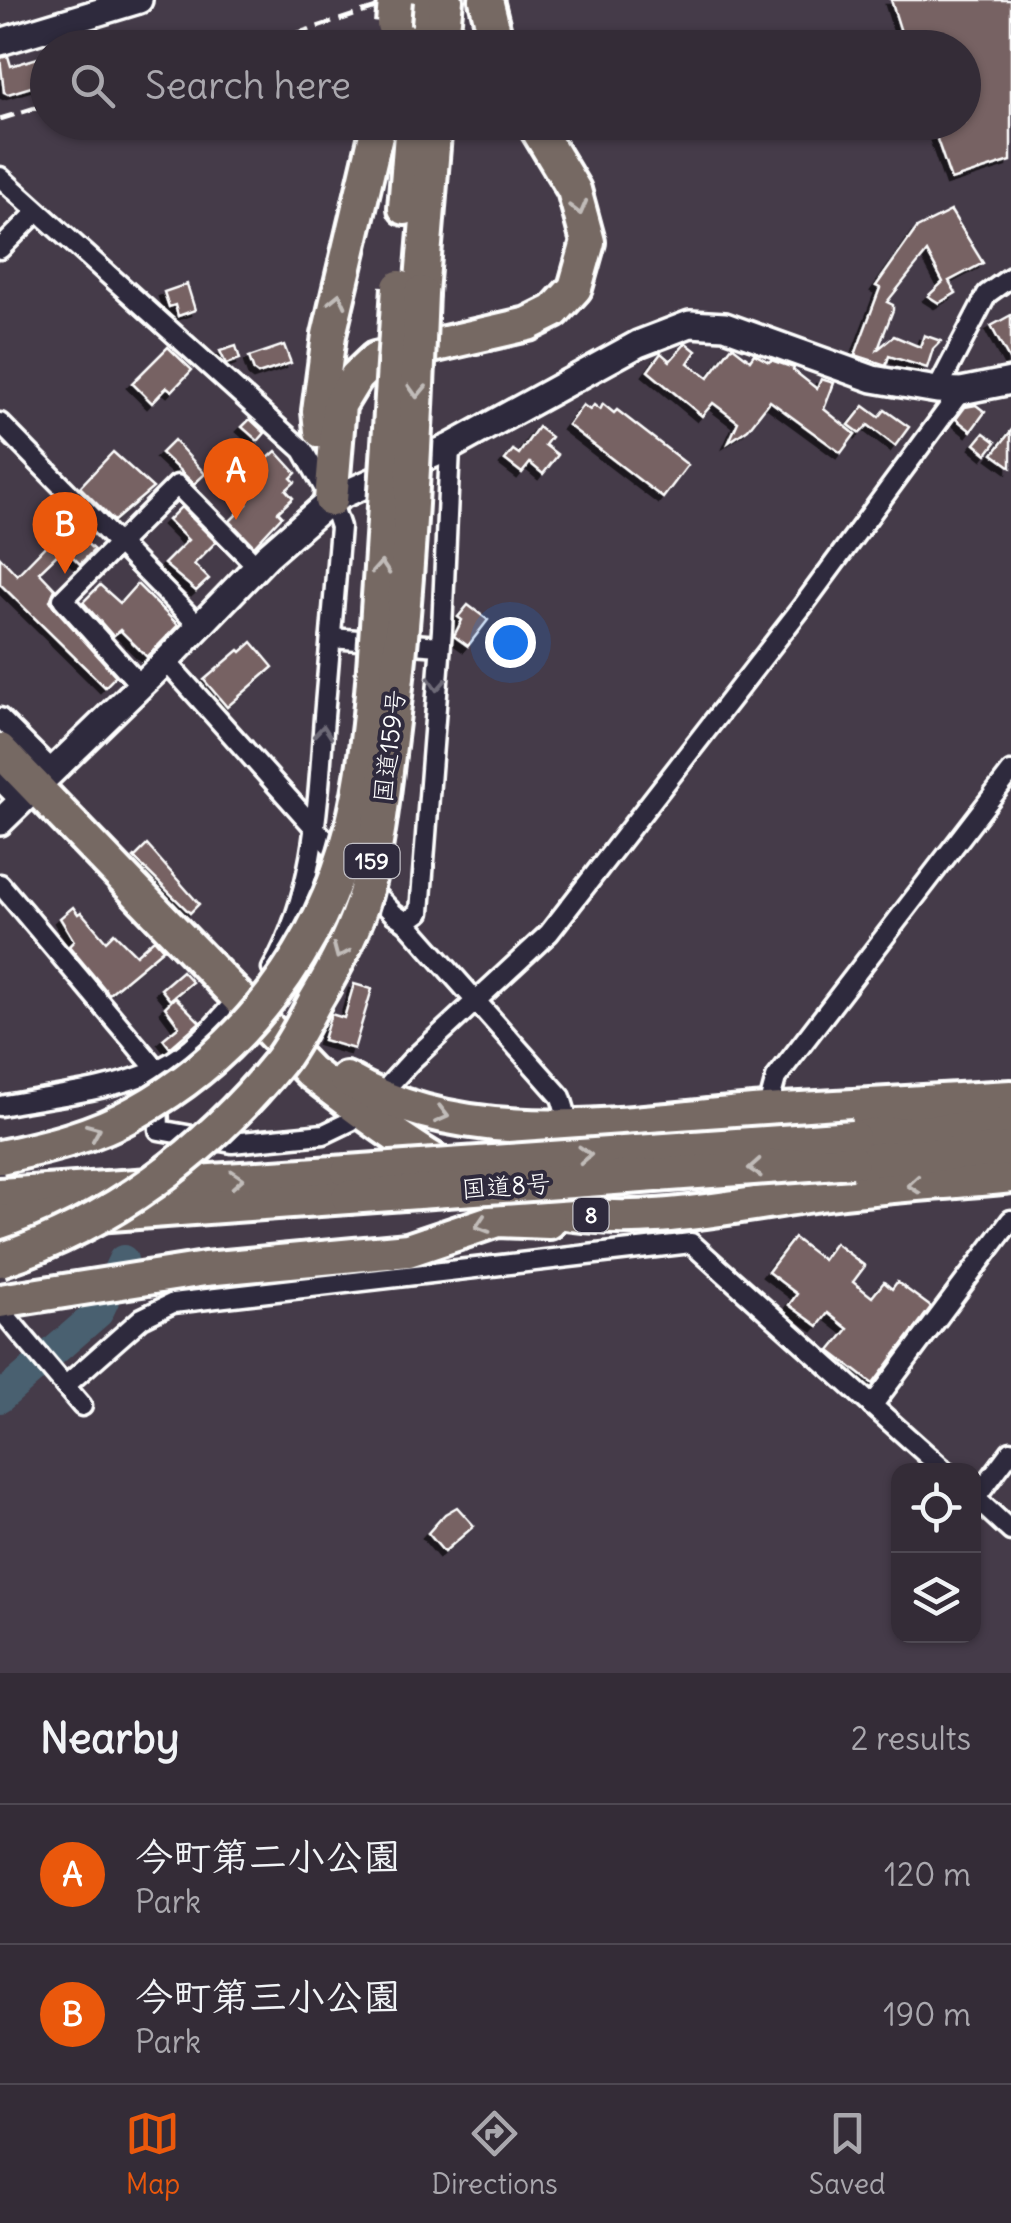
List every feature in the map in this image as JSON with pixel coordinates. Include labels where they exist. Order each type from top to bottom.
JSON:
[{"type":"highway","points":[[486,2],[493,30]]},
{"type":"highway","points":[[331,500],[318,411],[330,335],[376,140]]},
{"type":"highway","name":"国道159号","points":[[0,1260],[91,1224],[200,1145],[281,1059],[332,973],[364,896],[377,835],[400,654],[414,477],[412,140]]},
{"type":"highway","name":"国道159号","points":[[0,1157],[83,1136],[134,1114],[231,1042],[273,996],[301,954],[332,888],[351,831],[366,743],[410,290],[432,140]]},
{"type":"highway","points":[[331,500],[339,405],[356,377],[375,359],[528,324],[554,310],[575,288],[588,242],[574,190],[544,140]]},
{"type":"highway","name":"8","points":[[0,750],[315,1058],[350,1081],[398,1104],[462,1120],[570,1127],[1011,1097]]},
{"type":"highway","name":"8","points":[[250,993],[262,1025],[310,1072],[354,1105],[453,1170],[511,1198],[556,1212],[648,1217],[837,1192],[1011,1176]]},
{"type":"highway","name":"国道8号","points":[[853,1149],[1011,1124]]},
{"type":"highway","name":"国道8号","points":[[0,1195],[348,1184],[853,1149],[1011,1148]]},
{"type":"highway","name":"国道8号","points":[[0,1222],[348,1184]]},
{"type":"highway","points":[[0,1301],[205,1269],[408,1250],[498,1220],[600,1226],[648,1217]]},
{"type":"street","points":[[39,30],[138,0]]},
{"type":"street","points":[[0,42],[30,33]]},
{"type":"street","points":[[0,178],[304,450],[331,500],[340,527],[316,830],[284,948],[250,993],[194,1045],[157,1070],[103,1086],[0,1106]]},
{"type":"street","points":[[0,249],[37,212]]},
{"type":"street","points":[[390,1084],[410,1060],[549,933],[802,607],[949,390],[987,294],[1011,277]]},
{"type":"street","points":[[0,822],[331,500],[450,447],[638,344],[690,324],[724,326],[873,379],[949,390],[1011,381]]},
{"type":"street","points":[[0,423],[200,627]]},
{"type":"street","points":[[406,922],[420,912],[450,447]]},
{"type":"street","points":[[141,686],[63,600],[176,485],[258,567]]},
{"type":"street","points":[[331,638],[440,646]]},
{"type":"street","points":[[166,661],[316,830],[406,922],[560,1097],[570,1127]]},
{"type":"street","points":[[0,718],[38,788]]},
{"type":"street","points":[[767,1111],[776,1078],[1011,772]]},
{"type":"street","points":[[0,781],[38,788]]},
{"type":"street","points":[[0,884],[157,1070],[159,1130],[232,1142],[324,1134],[351,1120]]},
{"type":"street","points":[[872,1406],[1007,1230],[996,1223],[1011,1202]]},
{"type":"street","points":[[65,1386],[142,1318],[173,1303],[692,1244],[936,1463]]},
{"type":"street","points":[[0,1309],[82,1406]]},
{"type":"street","points":[[981,1489],[1011,1451]]},
{"type":"street","points":[[981,1504],[1011,1531]]},
{"type":"building","points":[[891,0],[1011,0],[1011,161],[951,180],[937,140],[981,140],[981,30],[900,30]]},
{"type":"building","points":[[8,56],[11,66],[30,60],[30,87],[4,92],[0,58]]},
{"type":"building","points":[[951,211],[983,263],[949,281],[956,293],[939,303],[928,296],[943,282],[927,252],[887,302],[893,310],[878,349],[894,336],[920,347],[924,335],[941,341],[933,349],[927,368],[889,356],[886,365],[855,355],[880,288],[876,286],[917,228]]},
{"type":"building","points":[[187,284],[195,310],[178,316],[175,305],[169,307],[164,292]]},
{"type":"building","points":[[1011,315],[1011,363],[991,326]]},
{"type":"building","points":[[686,343],[696,351],[688,363],[708,378],[732,346],[750,360],[754,354],[794,368],[817,389],[821,379],[834,383],[824,409],[855,434],[841,453],[770,401],[748,429],[729,442],[738,422],[713,403],[702,416],[648,371],[661,353],[670,361]]},
{"type":"building","points":[[284,345],[291,363],[258,374],[254,371],[249,357]]},
{"type":"building","points":[[236,346],[240,359],[226,364],[220,351]]},
{"type":"building","points":[[168,347],[192,370],[172,391],[167,387],[152,403],[132,383]]},
{"type":"building","points":[[603,404],[614,413],[617,410],[688,465],[663,498],[568,425],[583,405],[590,410],[594,405],[600,410]]},
{"type":"building","points":[[976,405],[985,412],[971,431],[956,419],[965,407]]},
{"type":"building","points":[[864,406],[879,417],[885,410],[909,427],[895,446],[868,425],[860,433],[849,425]]},
{"type":"building","points":[[250,419],[265,433],[258,441],[242,427]]},
{"type":"building","points":[[538,427],[551,437],[545,445],[558,455],[543,474],[530,463],[522,473],[505,460],[513,450],[519,454]]},
{"type":"building","points":[[1011,431],[1011,467],[993,454]]},
{"type":"building","points":[[984,433],[996,442],[987,454],[975,444]]},
{"type":"building","points":[[174,440],[205,474],[194,484],[161,453]]},
{"type":"building","points":[[276,451],[296,473],[291,478],[295,482],[286,490],[293,498],[254,546],[230,521],[247,504],[230,487]]},
{"type":"building","points":[[113,452],[153,488],[114,521],[80,487]]},
{"type":"building","points":[[181,507],[216,542],[194,564],[209,579],[196,591],[164,564],[188,540],[168,520]]},
{"type":"building","points":[[59,518],[94,550],[80,564],[64,548],[39,572],[55,589],[50,601],[54,607],[116,676],[105,687],[0,584],[0,557],[17,575],[53,538],[46,531]]},
{"type":"building","points":[[137,584],[178,625],[147,657],[120,630],[113,636],[83,602],[100,585],[120,603]]},
{"type":"building","points":[[468,605],[488,620],[468,646],[454,636],[462,620],[458,617]]},
{"type":"building","points":[[252,642],[273,667],[227,707],[204,680]]},
{"type":"building","points":[[147,845],[199,904],[190,913],[134,858]]},
{"type":"building","points":[[73,907],[106,941],[114,933],[136,955],[154,939],[163,949],[109,994],[69,946],[74,941],[60,918]]},
{"type":"building","points":[[182,971],[192,982],[170,1000],[161,989]]},
{"type":"building","points":[[354,984],[372,989],[354,1049],[323,1040],[331,1014],[344,1018]]},
{"type":"building","points":[[175,997],[200,1022],[170,1048],[163,1039],[179,1026],[165,1007]]},
{"type":"building","points":[[794,1238],[823,1260],[835,1243],[865,1266],[853,1282],[872,1297],[884,1282],[892,1289],[897,1282],[931,1307],[873,1384],[830,1351],[848,1329],[828,1313],[818,1326],[789,1305],[797,1294],[768,1272]]},
{"type":"building","points":[[457,1507],[474,1526],[444,1552],[428,1533]]},
{"type":"waterway","points":[[0,1398],[98,1313],[123,1260]]},
{"type":"railway","points":[[308,30],[401,0]]},
{"type":"railway","points":[[0,119],[30,110]]},
{"type":"place","name":"今町第二小公園","points":[[236,520]]},
{"type":"place","name":"今町第三小公園","points":[[65,574]]}]
